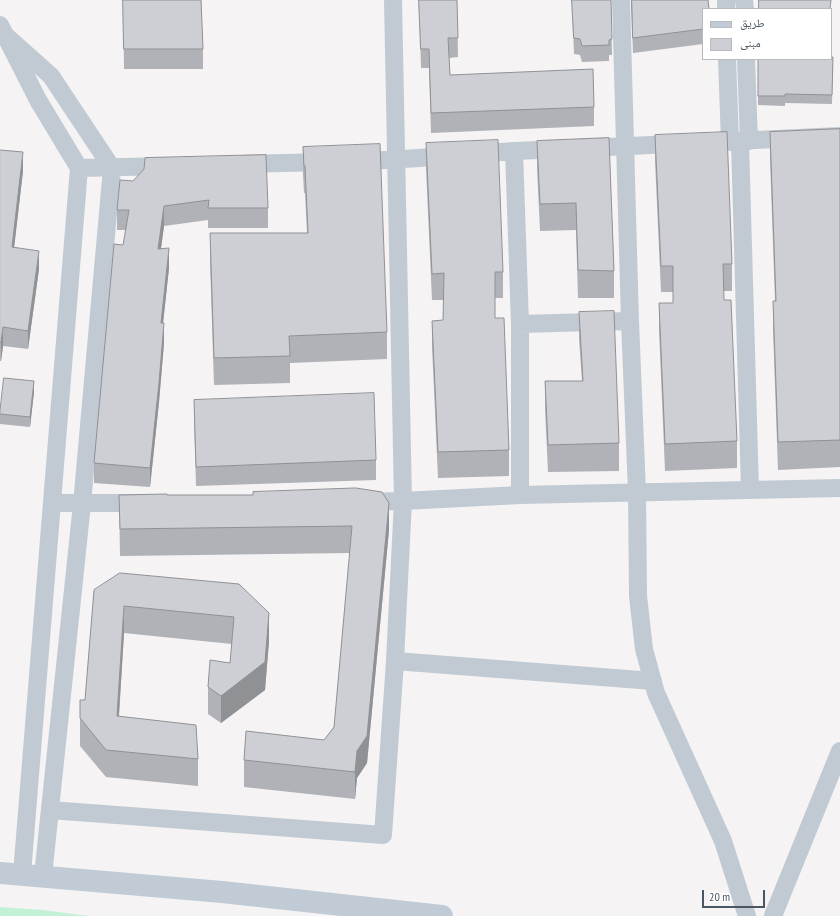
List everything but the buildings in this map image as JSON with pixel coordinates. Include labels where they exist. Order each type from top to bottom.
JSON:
[{"type":"street","points":[[50,810],[383,835],[395,661],[403,501],[393,0]]},
{"type":"street","points":[[621,0],[630,320],[637,492],[638,596],[644,649],[656,693],[723,841],[747,916]]},
{"type":"street","points":[[3,30],[51,76],[112,168],[82,504],[50,810],[33,875]]},
{"type":"street","points":[[3,30],[38,100],[80,168],[52,504],[33,875]]},
{"type":"street","points":[[727,60],[740,142]]},
{"type":"street","points":[[746,60],[740,142],[750,490]]},
{"type":"street","points":[[223,165],[397,160],[514,152],[840,136]]},
{"type":"street","points":[[514,152],[520,324],[520,495]]},
{"type":"street","points":[[80,168],[184,166]]},
{"type":"street","points":[[520,324],[630,320]]},
{"type":"street","points":[[348,502],[403,501],[520,495],[840,488]]},
{"type":"street","points":[[52,504],[160,503]]},
{"type":"street","points":[[395,661],[653,681]]},
{"type":"street","points":[[773,916],[840,751]]},
{"type":"street","points":[[0,872],[222,892],[442,916]]},
{"type":"green space","points":[[0,907],[43,910],[89,916],[0,916]]}]
